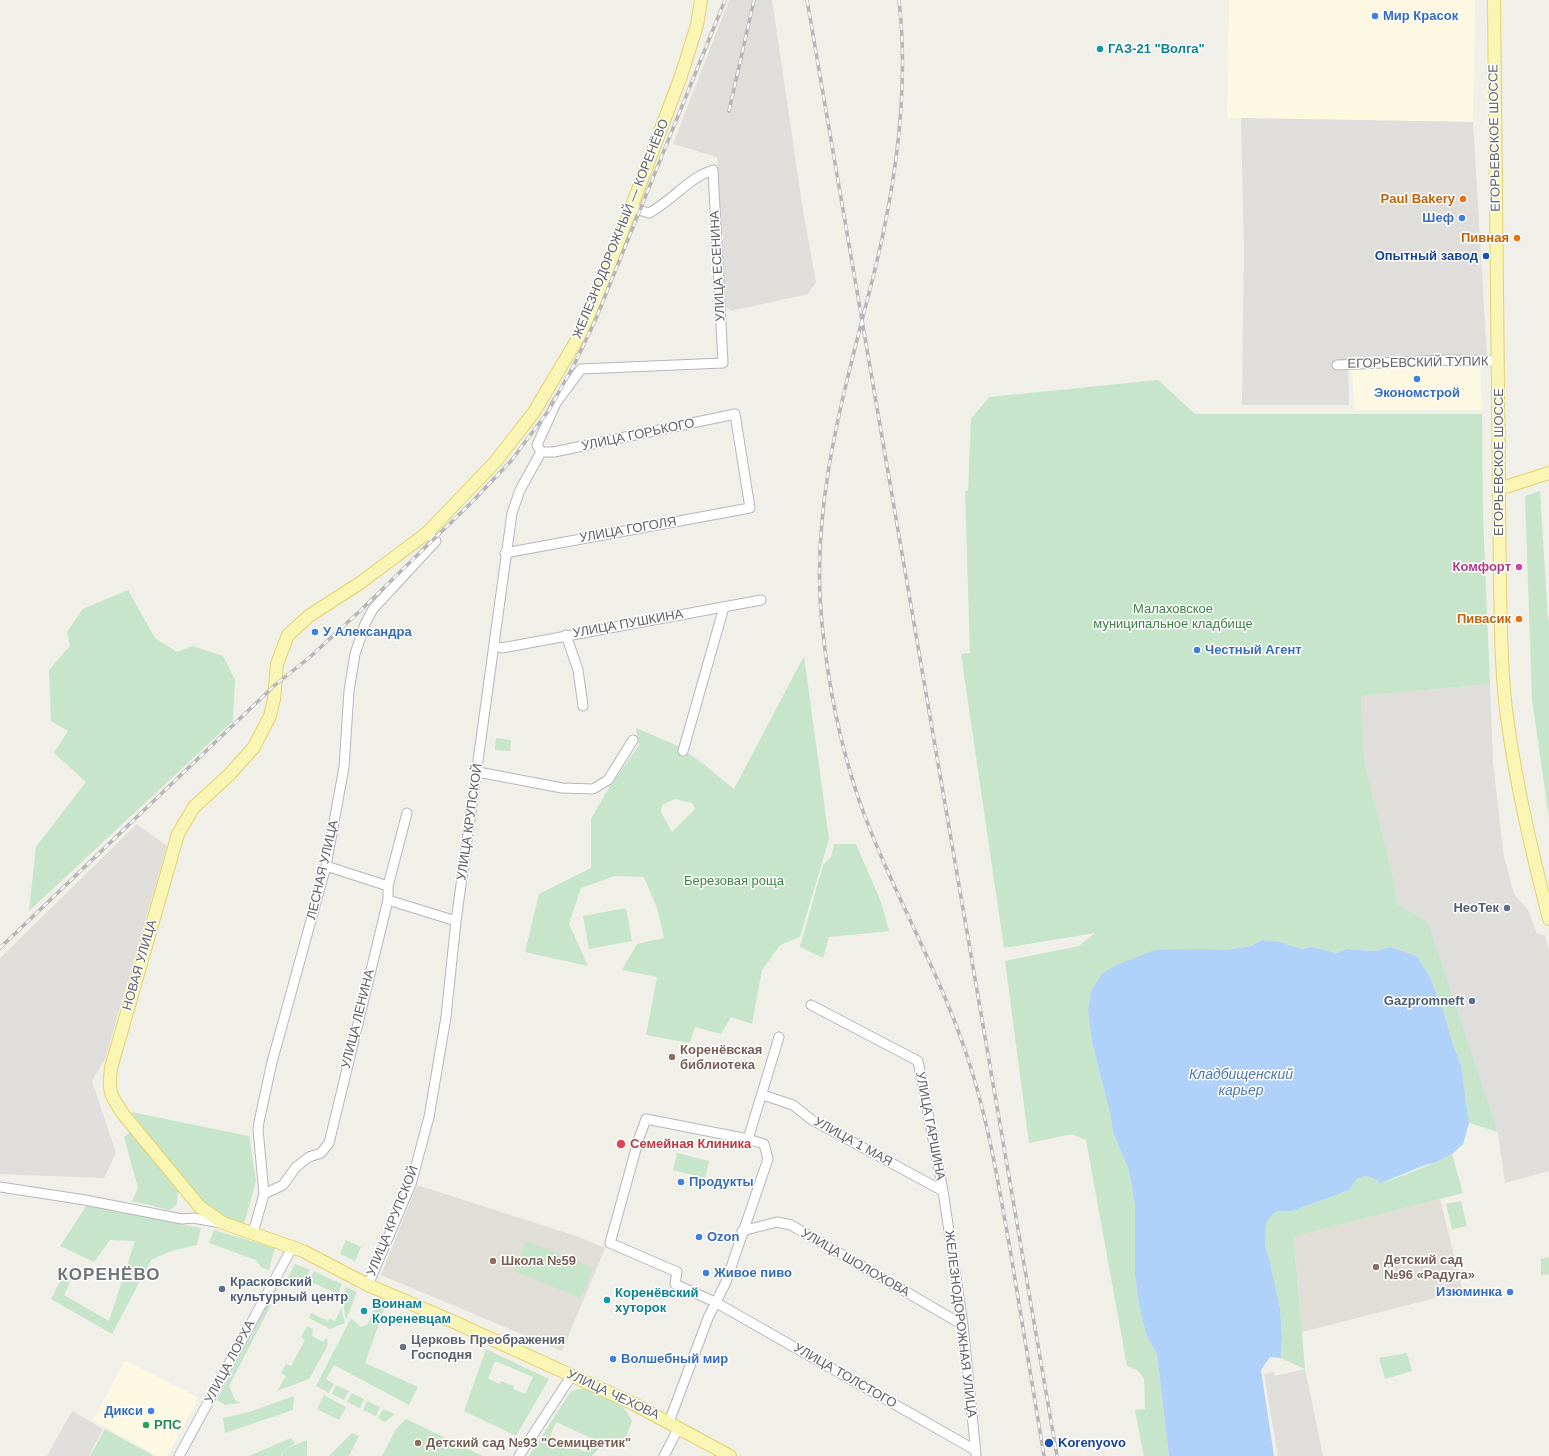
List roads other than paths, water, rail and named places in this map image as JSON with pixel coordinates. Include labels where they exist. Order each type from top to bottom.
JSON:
[{"type":"main road","name":"ЖЕЛЕЗНОДОРОЖНЫЙ — КОРЕНЁВО","points":[[274,699],[277,664],[288,635],[309,616],[360,583],[427,533],[496,461],[534,412],[581,333],[632,208],[681,76],[697,25],[702,0]]},
{"type":"main road","name":"ЕГОРЬЕВСКОЕ ШОССЕ","points":[[1494,0],[1501,628],[1507,716],[1519,792],[1549,919]]},
{"type":"main road","points":[[1499,489],[1549,474]]},
{"type":"main road","name":"НОВАЯ УЛИЦА","points":[[253,1233],[197,1212],[112,1098],[109,1088],[111,1068],[178,834],[194,807],[229,775],[254,747],[270,716],[274,699]]},
{"type":"main road","name":"УЛИЦА ЧЕХОВА","points":[[253,1233],[293,1246],[368,1285],[572,1375],[674,1424],[730,1456]]},
{"type":"street","name":"УЛИЦА ЕСЕНИНА","points":[[581,369],[723,363],[713,170],[701,174],[662,206],[649,213],[632,208]]},
{"type":"street","name":"ЕГОРЬЕВСКИЙ ТУПИК","points":[[1337,364],[1445,360],[1499,361]]},
{"type":"street","name":"УЛИЦА КРУПСКОЙ","points":[[368,1285],[411,1184],[429,1117],[446,1017],[456,920],[478,772],[485,707],[495,646],[505,553],[512,513],[520,490],[541,452],[537,445],[556,404],[581,369]]},
{"type":"street","name":"УЛИЦА ГОРЬКОГО","points":[[541,452],[554,452],[735,414],[750,508]]},
{"type":"street","name":"УЛИЦА ГОГОЛЯ","points":[[505,553],[750,508]]},
{"type":"street","name":"ЛЕСНАЯ УЛИЦА","points":[[253,1233],[264,1194],[258,1130],[259,1122],[272,1062],[326,866],[344,767],[349,690],[355,654],[365,624],[373,609],[436,541],[427,533]]},
{"type":"street","name":"УЛИЦА ПУШКИНА","points":[[495,646],[502,648],[761,600]]},
{"type":"street","points":[[683,751],[724,607]]},
{"type":"street","points":[[566,635],[578,670],[583,706]]},
{"type":"street","points":[[478,772],[562,788],[593,789],[608,780],[633,740]]},
{"type":"street","name":"УЛИЦА ЛЕНИНА","points":[[264,1194],[283,1185],[296,1167],[309,1157],[321,1153],[329,1143],[388,900],[388,886],[407,813]]},
{"type":"street","points":[[326,866],[388,886]]},
{"type":"street","points":[[388,900],[456,920]]},
{"type":"street","name":"УЛИЦА ГАРШИНА","points":[[811,1005],[918,1061],[943,1191]]},
{"type":"street","points":[[664,1456],[715,1302],[726,1282],[742,1231],[768,1159],[764,1144],[748,1139],[779,1037]]},
{"type":"street","name":"УЛИЦА 1 МАЯ","points":[[762,1095],[793,1105],[812,1120],[943,1191]]},
{"type":"street","name":"УЛИЦА ТОЛСТОГО","points":[[748,1139],[646,1119],[638,1138],[610,1243],[678,1272],[675,1284],[715,1302],[975,1453]]},
{"type":"street","points":[[0,1187],[85,1200],[182,1219],[197,1212]]},
{"type":"street","name":"ЖЕЛЕЗНОДОРОЖНАЯ УЛИЦА","points":[[943,1191],[963,1325],[975,1453]]},
{"type":"street","name":"УЛИЦА ШОЛОХОВА","points":[[742,1231],[777,1222],[791,1225],[963,1325]]},
{"type":"street","name":"УЛИЦА ЛОРХА","points":[[180,1456],[293,1246]]},
{"type":"street","points":[[519,1456],[572,1375]]},
{"type":"water","name":"Кладбищенский карьер","points":[[1262,940],[1280,942],[1301,949],[1311,947],[1337,953],[1347,949],[1374,951],[1390,947],[1417,956],[1430,977],[1443,1010],[1452,1042],[1461,1065],[1469,1123],[1463,1144],[1452,1154],[1434,1163],[1425,1165],[1381,1183],[1363,1176],[1356,1180],[1350,1190],[1292,1211],[1278,1211],[1271,1216],[1266,1224],[1265,1246],[1280,1308],[1282,1338],[1281,1358],[1270,1357],[1261,1370],[1274,1456],[1169,1456],[1157,1354],[1146,1334],[1139,1304],[1135,1276],[1135,1206],[1129,1171],[1113,1132],[1110,1113],[1092,1042],[1088,1011],[1091,991],[1102,974],[1116,965],[1155,950],[1226,950],[1251,946]]},
{"type":"railway","points":[[0,948],[275,685],[310,657],[361,610],[471,503],[511,461],[549,410],[575,363],[595,321],[725,0]]},
{"type":"railway","points":[[729,111],[754,0]]},
{"type":"railway","points":[[807,0],[1057,1456]]},
{"type":"railway","points":[[899,0],[903,66],[902,98],[895,164],[884,229],[843,395],[826,486],[821,532],[819,578],[822,624],[831,691],[852,779],[884,863],[927,956],[953,1018],[965,1050],[980,1100],[1002,1204],[1044,1456]]},
{"type":"place","name":"Мир Красок","points":[[1375,16]]},
{"type":"place","name":"ГАЗ-21 \"Волга\"","points":[[1100,49]]},
{"type":"place","name":"Paul Bakery","points":[[1463,199]]},
{"type":"place","name":"Шеф","points":[[1462,218]]},
{"type":"place","name":"Пивная","points":[[1517,238]]},
{"type":"place","name":"Опытный завод","points":[[1486,256]]},
{"type":"place","name":"Экономстрой","points":[[1417,379]]},
{"type":"place","name":"Комфорт","points":[[1519,567]]},
{"type":"place","name":"Пивасик","points":[[1519,619]]},
{"type":"place","name":"У Александра","points":[[315,632]]},
{"type":"place","name":"Честный Агент","points":[[1197,650]]},
{"type":"place","name":"НеоТек","points":[[1507,908]]},
{"type":"place","name":"Gazpromneft","points":[[1472,1001]]},
{"type":"place","name":"Коренёвская библиотека","points":[[672,1057]]},
{"type":"place","name":"Семейная Клиника","points":[[621,1144]]},
{"type":"place","name":"Продукты","points":[[681,1182]]},
{"type":"place","name":"Ozon","points":[[699,1237]]},
{"type":"place","name":"Школа №59","points":[[493,1261]]},
{"type":"place","name":"Детский сад №96 «Радуга»","points":[[1376,1267]]},
{"type":"place","name":"Живое пиво","points":[[706,1273]]},
{"type":"place","name":"Красковский культурный центр","points":[[222,1289]]},
{"type":"place","name":"Изюминка","points":[[1510,1292]]},
{"type":"place","name":"Коренёвский хуторок","points":[[607,1300]]},
{"type":"place","name":"Воинам Кореневцам","points":[[364,1311]]},
{"type":"place","name":"Церковь Преображения Господня","points":[[403,1347]]},
{"type":"place","name":"Волшебный мир","points":[[613,1359]]},
{"type":"place","name":"Дикси","points":[[151,1411]]},
{"type":"place","name":"РПС","points":[[146,1425]]},
{"type":"place","name":"Детский сад №93 \"Семицветик\"","points":[[418,1443]]},
{"type":"place","name":"Korenyovo","points":[[1049,1443]]},
{"type":"district","name":"КОРЕНЁВО","points":[[109,1275]]},
{"type":"park label","name":"Малаховское муниципальное кладбище","points":[[1173,616]]},
{"type":"park label","name":"Березовая роща","points":[[734,881]]}]
